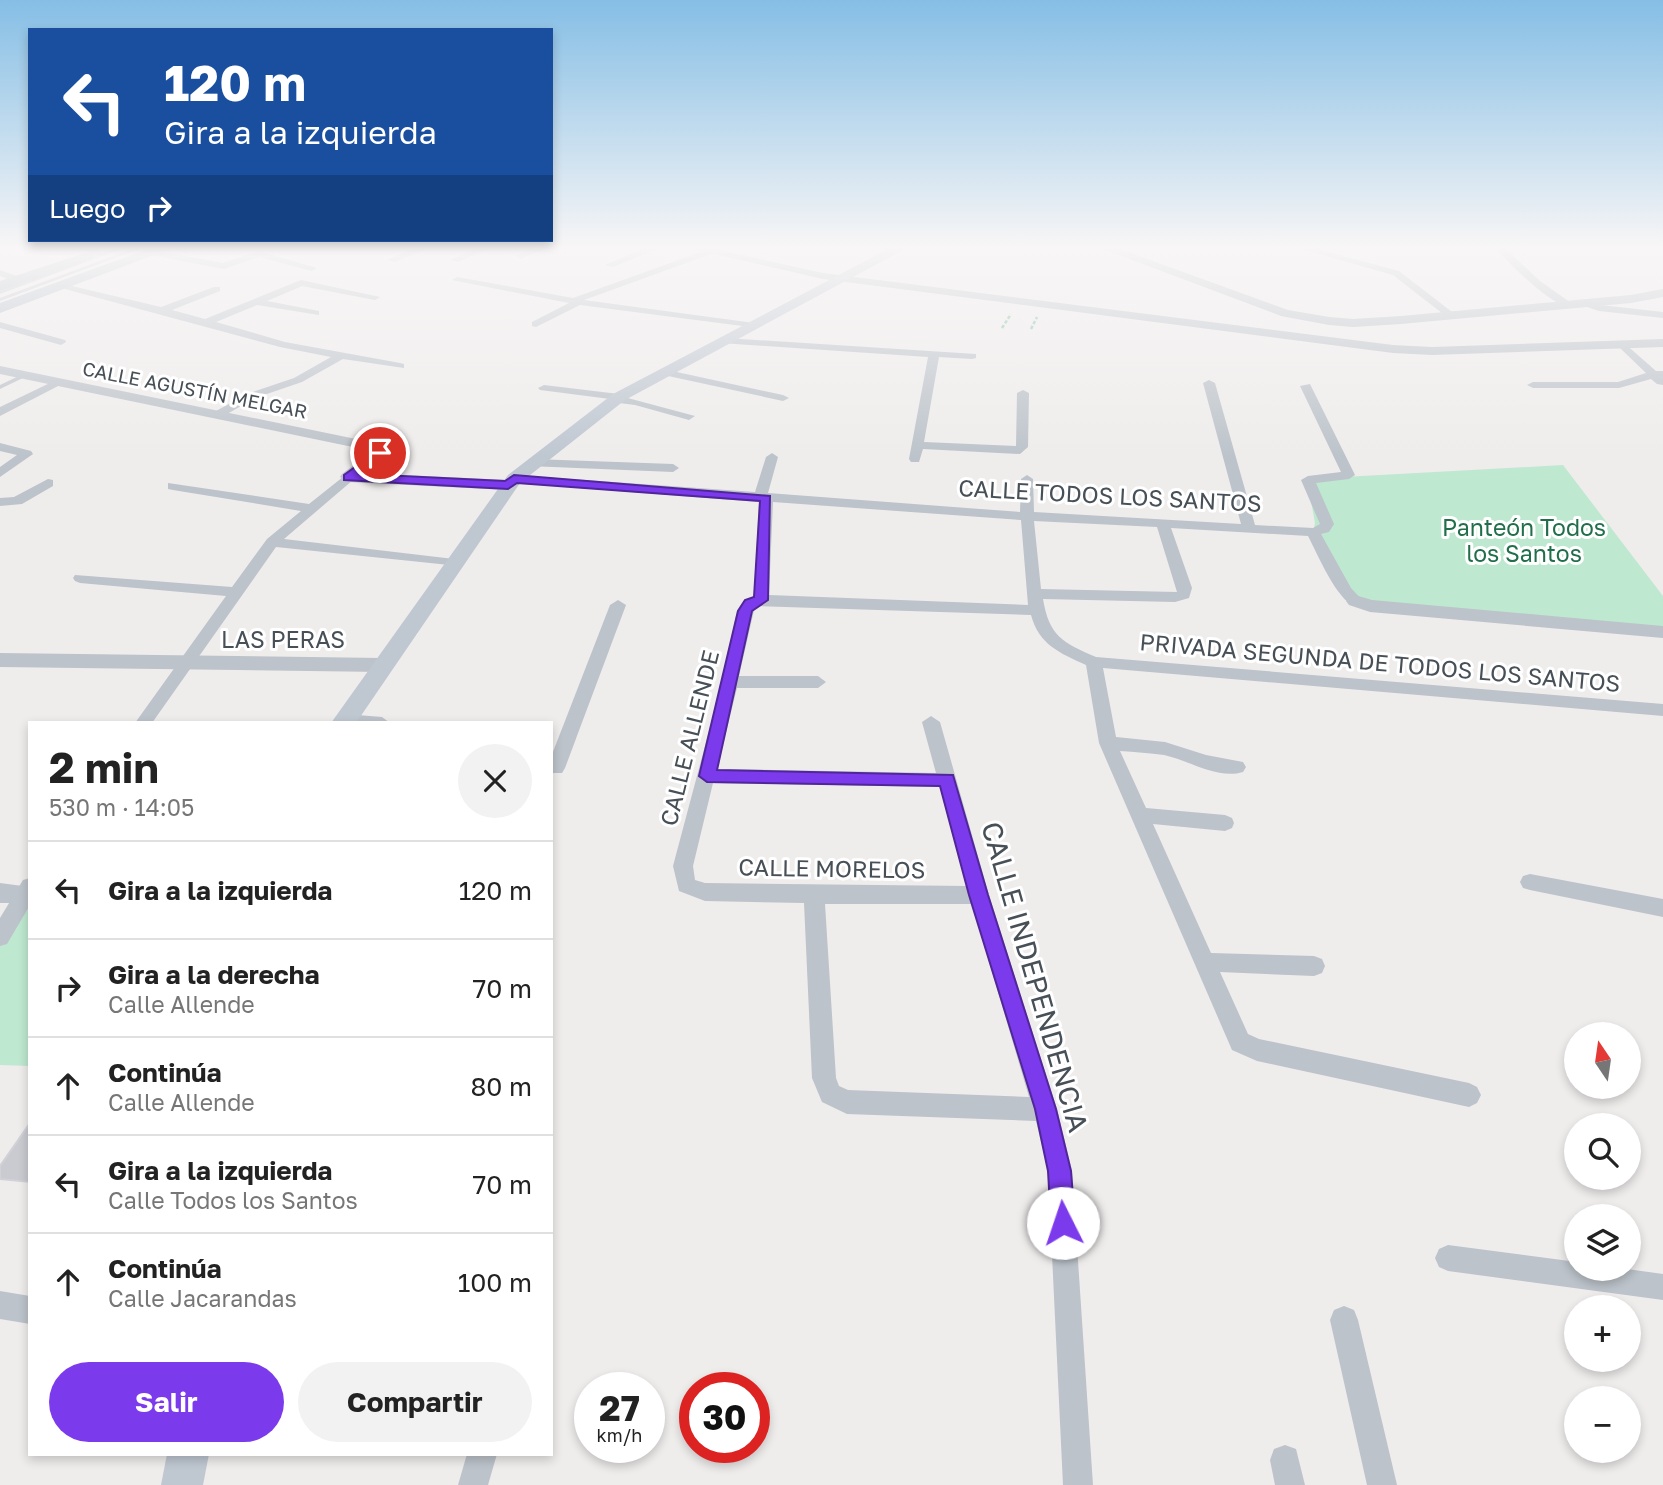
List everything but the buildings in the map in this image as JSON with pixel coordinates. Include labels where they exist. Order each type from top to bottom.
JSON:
[{"type":"main road","points":[[345,721],[511,482],[617,399],[663,372],[769,318]]},
{"type":"main road","points":[[182,1485],[188,1456]]},
{"type":"street","points":[[193,318],[284,345],[400,366]]},
{"type":"street","points":[[207,322],[215,318]]},
{"type":"street","points":[[536,324],[546,318]]},
{"type":"street","points":[[699,318],[754,326]]},
{"type":"street","points":[[1146,318],[1393,349],[1432,351],[1663,343]]},
{"type":"street","points":[[1321,318],[1353,323],[1411,318]]},
{"type":"street","points":[[0,325],[61,342]]},
{"type":"street","points":[[725,341],[972,356]]},
{"type":"street","points":[[1623,345],[1659,374],[1663,384]]},
{"type":"street","points":[[915,459],[934,353]]},
{"type":"street","points":[[220,414],[251,396],[298,380],[339,357]]},
{"type":"street","name":"CALLE AGUSTÍN MELGAR","points":[[0,370],[382,449],[348,477]]},
{"type":"street","points":[[663,372],[783,398]]},
{"type":"street","points":[[1533,385],[1619,385],[1659,374]]},
{"type":"street","points":[[0,412],[58,383]]},
{"type":"street","points":[[1209,383],[1249,528]]},
{"type":"street","points":[[1306,386],[1349,475],[1308,480],[1326,524],[1324,529],[1312,532],[1345,590],[1355,601],[1370,606],[1663,632]]},
{"type":"street","points":[[544,388],[635,402],[689,416]]},
{"type":"street","points":[[918,445],[1020,450],[1023,393]]},
{"type":"street","points":[[0,447],[27,454],[0,473]]},
{"type":"street","name":"CALLE ALLENDE","points":[[687,885],[683,866],[730,682],[745,611],[755,602],[763,498],[772,457]]},
{"type":"street","points":[[533,463],[673,468]]},
{"type":"street","points":[[144,721],[272,542],[348,477],[511,482]]},
{"type":"street","points":[[1027,479],[1026,516],[1040,623],[1050,638],[1094,662],[1108,743],[1240,1042],[1257,1050],[1469,1095]]},
{"type":"street","name":"CALLE TODOS LOS SANTOS","points":[[511,482],[1312,532]]},
{"type":"street","points":[[0,502],[17,501],[48,483]]},
{"type":"street","points":[[173,486],[310,508]]},
{"type":"street","points":[[755,602],[1037,602],[1184,595],[1185,588],[1162,523]]},
{"type":"street","points":[[272,542],[454,563]]},
{"type":"street","points":[[80,578],[237,592]]},
{"type":"street","points":[[556,768],[560,735],[618,605]]},
{"type":"street","name":"LAS PERAS","points":[[0,660],[382,665]]},
{"type":"street","name":"PRIVADA SEGUNDA DE TODOS LOS SANTOS","points":[[1094,662],[1663,710]]},
{"type":"street","points":[[730,682],[818,682]]},
{"type":"street","name":"CALLE INDEPENDENCIA","points":[[930,722],[978,895],[1045,1109],[1060,1171],[1078,1485]]},
{"type":"street","points":[[1108,743],[1165,749],[1206,762],[1237,767]]},
{"type":"street","points":[[707,776],[947,780]]},
{"type":"street","points":[[1142,815],[1224,823]]},
{"type":"street","points":[[1530,882],[1663,908]]},
{"type":"street","name":"CALLE MORELOS","points":[[687,885],[705,892],[978,895]]},
{"type":"street","points":[[0,937],[18,892]]},
{"type":"street","points":[[814,895],[824,1078],[830,1094],[847,1102],[1045,1109]]},
{"type":"street","points":[[1206,962],[1314,966]]},
{"type":"street","points":[[1448,1258],[1663,1286]]},
{"type":"street","points":[[0,1305],[28,1310]]},
{"type":"street","points":[[1344,1320],[1382,1485]]},
{"type":"street","points":[[473,1485],[481,1456]]},
{"type":"lane","points":[[0,387],[25,375]]},
{"type":"green space","name":"Panteón Todos los Santos","points":[[1563,465],[1663,596],[1663,629],[1355,601],[1313,532],[1315,523],[1307,479]]},
{"type":"green space","points":[[28,905],[28,1066],[0,1065],[0,941]]},
{"type":"route","points":[[380,453],[348,477],[508,485],[514,479],[766,498],[761,600],[746,606],[707,776],[947,780],[978,895],[1045,1109],[1060,1171],[1063,1223]]}]
